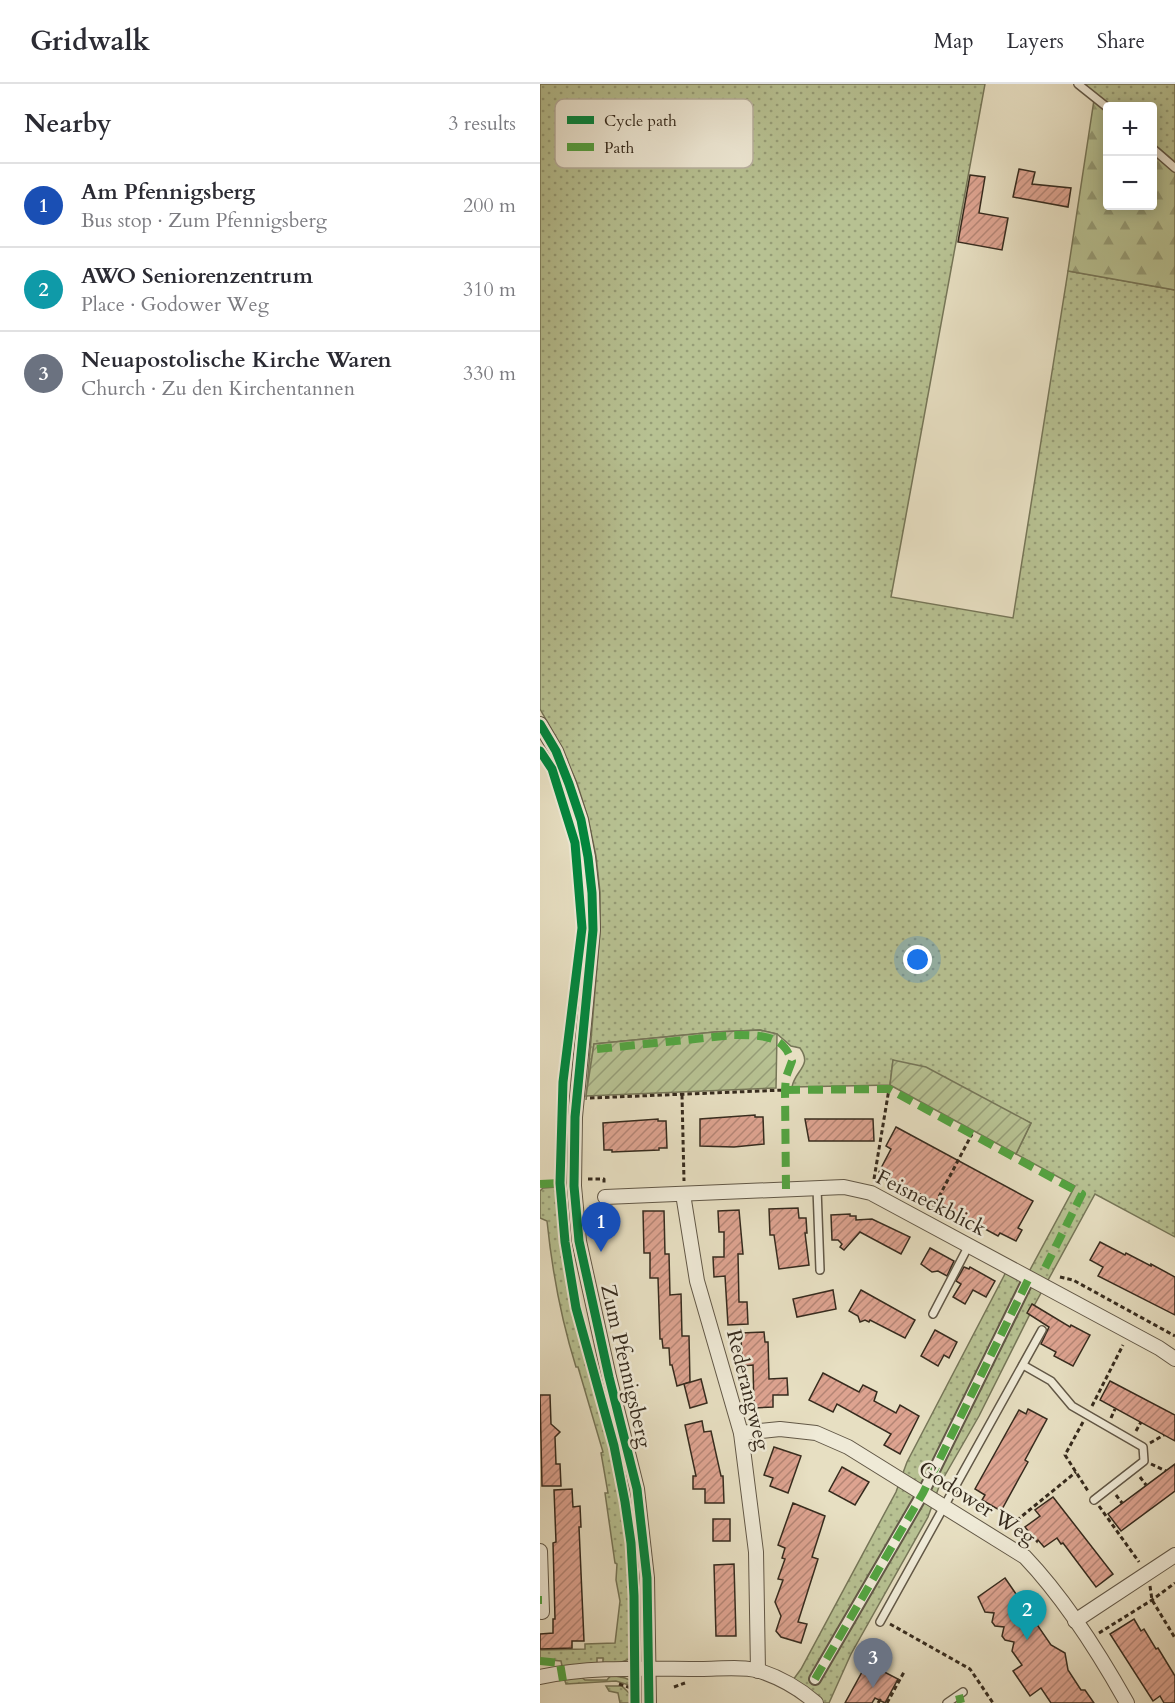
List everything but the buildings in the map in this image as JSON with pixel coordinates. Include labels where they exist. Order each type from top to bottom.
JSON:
[{"type":"street","name":"Zum Pfennigsberg","points":[[540,724],[556,751],[569,784],[581,820],[588,857],[593,930],[575,1109],[574,1186],[579,1241],[636,1489],[647,1578],[641,1670],[649,1703]]},
{"type":"street","name":"Feisneckblick","points":[[605,1197],[844,1187],[871,1193],[1175,1359]]},
{"type":"street","name":"Rederangweg","points":[[684,1194],[697,1281],[741,1433],[756,1552],[758,1671]]},
{"type":"street","points":[[815,1679],[923,1493],[1029,1278]]},
{"type":"street","name":"Godower Weg","points":[[741,1433],[780,1429],[816,1433],[848,1447],[1025,1557],[1038,1570],[1075,1621],[1127,1703]]},
{"type":"street","points":[[540,1551],[542,1612]]},
{"type":"street","points":[[1075,1621],[1175,1555]]},
{"type":"street","points":[[540,1677],[574,1671],[735,1669],[758,1671],[790,1684],[816,1703]]},
{"type":"lane","points":[[1078,84],[1103,105]]},
{"type":"lane","points":[[1157,152],[1175,168]]},
{"type":"lane","points":[[817,1188],[820,1270]]},
{"type":"lane","points":[[933,1314],[969,1245]]},
{"type":"lane","points":[[881,1621],[1042,1330]]},
{"type":"lane","points":[[1023,1365],[1051,1381],[1072,1406],[1143,1447],[1144,1461],[1094,1500]]},
{"type":"lane","points":[[947,1703],[963,1692]]},
{"type":"path","points":[[871,1193],[890,1089]]},
{"type":"path","points":[[588,1098],[785,1090]]},
{"type":"path","points":[[682,1095],[684,1194]]},
{"type":"path","points":[[925,1222],[972,1134]]},
{"type":"path","points":[[1052,1274],[1073,1280],[1175,1336]]},
{"type":"path","points":[[1129,1332],[1088,1415],[1065,1455],[1094,1500],[1148,1574],[1152,1600],[1175,1638]]},
{"type":"path","points":[[1143,1447],[1164,1435]]},
{"type":"path","points":[[996,1537],[1076,1472]]},
{"type":"path","points":[[1087,1641],[1175,1583]]},
{"type":"path","points":[[881,1621],[970,1670],[993,1703]]},
{"type":"path","points":[[634,1699],[641,1670]]},
{"type":"path","points":[[887,1703],[904,1672]]},
{"type":"path","points":[[674,1687],[688,1682]]},
{"type":"path","points":[[878,1703],[879,1700],[883,1703]]},
{"type":"green space","points":[[540,84],[985,84],[891,597],[1013,618],[1068,271],[1175,290],[1175,1237],[1095,1194],[1035,1304],[979,1416],[940,1484],[928,1517],[851,1654],[829,1703],[816,1703],[790,1684],[801,1669],[896,1492],[907,1462],[1006,1272],[1024,1281],[1075,1186],[1016,1154],[1031,1123],[893,1060],[890,1085],[792,1087],[804,1064],[804,1054],[800,1048],[791,1046],[777,1034],[760,1030],[594,1044],[586,1100],[600,930],[600,892],[596,856],[588,818],[577,783],[540,709]]},
{"type":"green space","points":[[1083,84],[1175,84],[1175,162],[1157,146],[1157,102],[1105,102]]},
{"type":"green space","points":[[1094,100],[1103,108],[1103,210],[1157,210],[1157,156],[1175,172],[1175,290],[1068,271]]},
{"type":"green space","points":[[760,1030],[777,1034],[776,1088],[586,1096],[594,1044]]},
{"type":"green space","points":[[893,1060],[926,1067],[1031,1123],[1016,1154],[890,1085]]},
{"type":"green space","points":[[557,1187],[567,1274],[574,1308],[611,1447],[623,1503],[632,1598],[632,1658],[619,1663],[603,1663],[603,1658],[597,1658],[597,1663],[562,1666],[561,1661],[540,1659],[540,1650],[585,1649],[585,1644],[615,1643],[620,1601],[616,1580],[617,1564],[615,1563],[605,1493],[608,1493],[601,1453],[603,1452],[566,1331],[554,1276],[547,1221],[540,1218],[540,1191],[543,1188]]},
{"type":"green space","points":[[611,1675],[632,1681],[632,1686],[616,1681],[566,1684],[564,1678],[580,1676],[585,1680],[607,1680]]},
{"type":"green space","points":[[606,1686],[622,1686],[631,1695],[632,1703],[620,1703],[618,1693],[609,1691]]},
{"type":"marked path","points":[[597,1049],[734,1035],[761,1036],[781,1043],[792,1061],[786,1077],[785,1090],[786,1189]]},
{"type":"marked path","points":[[785,1090],[889,1089],[1082,1194],[1044,1270]]},
{"type":"marked path","points":[[540,1184],[560,1183]]},
{"type":"marked path","points":[[815,1679],[923,1493],[1029,1278]]},
{"type":"marked path","points":[[540,1661],[560,1663],[564,1687]]},
{"type":"marked path","points":[[959,1695],[961,1703]]},
{"type":"cycle path","points":[[540,724],[556,751],[569,784],[581,820],[588,857],[593,930],[575,1117],[574,1186],[579,1241],[637,1489],[647,1578],[649,1703]]},
{"type":"cycle path","points":[[540,751],[552,769],[575,843],[582,928],[563,1082],[560,1183],[565,1242],[576,1308],[614,1446],[631,1543],[635,1703]]},
{"type":"place","name":"Am Pfennigsberg","points":[[601,1252]]},
{"type":"place","name":"AWO Seniorenzentrum","points":[[1027,1640]]},
{"type":"place","name":"Neuapostolische Kirche Waren","points":[[873,1688]]}]
